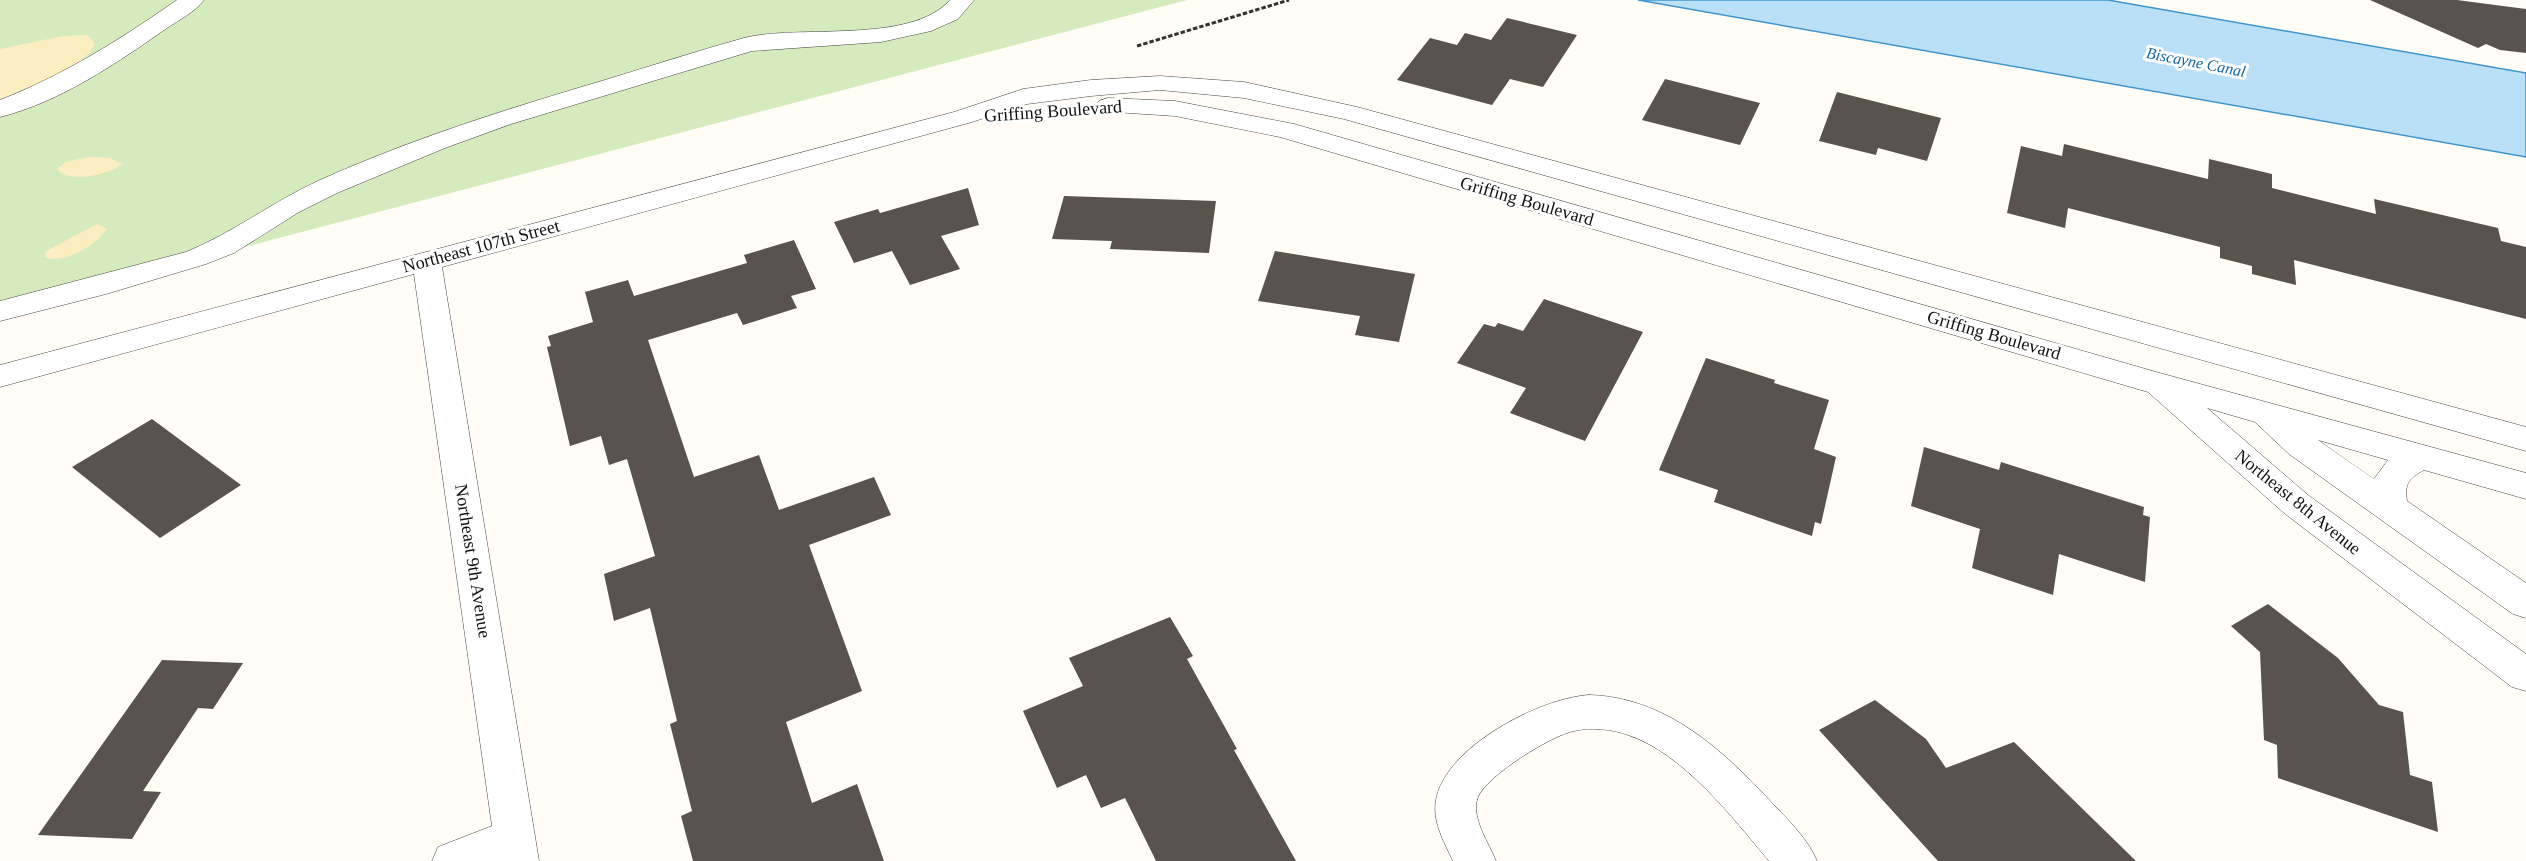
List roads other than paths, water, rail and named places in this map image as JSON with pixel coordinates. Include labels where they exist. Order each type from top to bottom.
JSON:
[{"type":"street","points":[[0,110],[63,83],[98,64],[192,0]]},
{"type":"street","points":[[0,311],[196,258],[224,247],[289,206],[367,169],[436,142],[565,99],[750,44],[881,35],[922,26],[950,14],[962,0]]},
{"type":"street","name":"Griffing Boulevard","points":[[963,117],[1023,97],[1091,88],[1160,83],[1244,90],[1348,112],[2526,439]]},
{"type":"street","name":"Griffing Boulevard","points":[[963,117],[1072,108],[1148,106],[1224,117],[1285,130],[2156,383],[2526,486]]},
{"type":"street","name":"Northeast 107th Street","points":[[0,376],[963,117]]},
{"type":"street","name":"Northeast 9th Avenue","points":[[426,261],[517,848]]},
{"type":"street","name":"Northeast 8th Avenue","points":[[2082,316],[2296,504],[2526,675]]},
{"type":"street","points":[[2207,351],[2262,411],[2301,445],[2526,603]]},
{"type":"street","points":[[2391,508],[2387,491],[2391,477],[2400,468],[2422,456]]},
{"type":"street","points":[[1475,861],[1456,819],[1458,794],[1473,771],[1500,749],[1532,730],[1572,714],[1606,713],[1647,724],[1702,761],[1735,791],[1796,861]]},
{"type":"street","points":[[453,861],[517,848]]},
{"type":"water","name":"Biscayne Canal","points":[[1638,0],[2108,0],[2526,73],[2526,157]]}]
